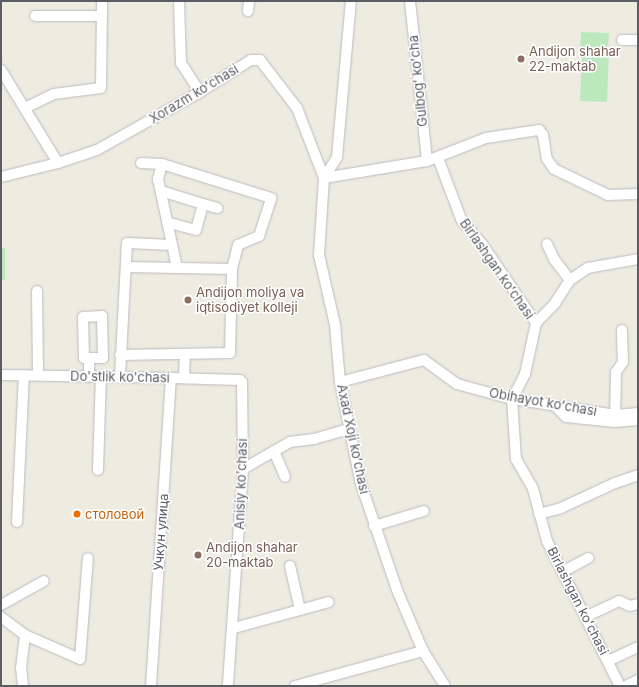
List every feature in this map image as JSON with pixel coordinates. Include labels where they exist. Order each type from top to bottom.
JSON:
[{"type":"street","points":[[25,108],[54,94],[101,88],[102,1]]},
{"type":"street","points":[[179,1],[181,63],[200,92]]},
{"type":"street","points":[[324,178],[337,157],[351,1]]},
{"type":"street","name":"Gulbogʻ koʻcha","points":[[410,1],[427,161]]},
{"type":"street","points":[[35,16],[102,16]]},
{"type":"street","points":[[622,40],[638,40]]},
{"type":"street","name":"Xorazm koʻchasi","points":[[1,177],[58,163],[97,150],[200,92],[251,60],[260,60],[297,108],[324,178]]},
{"type":"street","points":[[1,70],[58,163]]},
{"type":"street","points":[[324,178],[427,161],[438,158],[486,138],[539,130],[543,135],[547,159],[554,169],[608,195],[638,194]]},
{"type":"street","name":"Birlashgan koʻchasi","points":[[438,158],[461,219],[482,244],[536,322],[525,374],[512,399],[516,459],[533,489],[547,541],[562,572],[587,616],[620,686]]},
{"type":"street","points":[[120,355],[230,354],[232,269],[238,245],[259,236],[271,198],[162,164],[141,163]]},
{"type":"street","points":[[162,164],[158,179],[178,268]]},
{"type":"street","name":"Axad Xoji koʻchasi","points":[[324,178],[318,255],[335,325],[340,382],[361,484],[397,590],[423,651],[445,686]]},
{"type":"street","points":[[161,191],[217,208]]},
{"type":"street","points":[[167,222],[196,230],[203,204]]},
{"type":"street","points":[[120,376],[127,243],[172,245]]},
{"type":"street","points":[[548,244],[554,259],[570,280]]},
{"type":"street","points":[[536,322],[555,303],[570,280],[588,268],[638,259]]},
{"type":"street","points":[[126,267],[232,269]]},
{"type":"street","points":[[37,291],[38,375]]},
{"type":"street","points":[[622,330],[623,362],[616,372],[615,418],[638,420]]},
{"type":"street","points":[[184,378],[185,355]]},
{"type":"street","points":[[89,358],[89,376]]},
{"type":"street","name":"Obihayot koʻchasi","points":[[340,382],[424,360],[457,384],[512,399],[554,405],[615,418],[638,413]]},
{"type":"street","name":"Do'stlik ko'chasi","points":[[1,375],[120,376],[240,380]]},
{"type":"street","points":[[17,522],[24,375]]},
{"type":"street","points":[[98,470],[101,376]]},
{"type":"street","name":"Учкун улица","points":[[151,686],[171,378]]},
{"type":"street","name":"Anisiy ko'chasi","points":[[228,686],[234,628],[243,469],[243,386],[240,380]]},
{"type":"street","points":[[243,469],[290,442],[314,439],[349,428]]},
{"type":"street","points":[[274,451],[285,477]]},
{"type":"street","points":[[539,514],[561,508],[615,483],[638,475]]},
{"type":"street","points":[[374,526],[424,511]]},
{"type":"street","points":[[1,617],[25,635],[80,659],[88,558]]},
{"type":"street","points":[[562,572],[588,558]]},
{"type":"street","points":[[290,566],[300,610]]},
{"type":"street","points":[[1,605],[44,581]]},
{"type":"street","points":[[587,616],[619,601],[630,606],[638,604]]},
{"type":"street","points":[[234,628],[329,602]]},
{"type":"street","points":[[23,686],[21,668],[25,635]]},
{"type":"street","points":[[608,661],[638,647]]},
{"type":"street","points":[[296,686],[423,651]]},
{"type":"street","points":[[626,686],[638,680]]},
{"type":"green space","points":[[581,32],[609,33],[608,49],[580,48]]},
{"type":"green space","points":[[582,51],[609,52],[607,102],[580,101]]},
{"type":"green space","points":[[1,248],[5,248],[5,280],[1,280]]},
{"type":"place","name":"Andijon shahar 22-maktab","points":[[521,59]]},
{"type":"place","name":"Andijon moliya va iqtisodiyet kolleji","points":[[188,300]]},
{"type":"place","name":"столовой","points":[[77,514]]},
{"type":"place","name":"Andijon shahar 20-maktab","points":[[198,555]]}]
